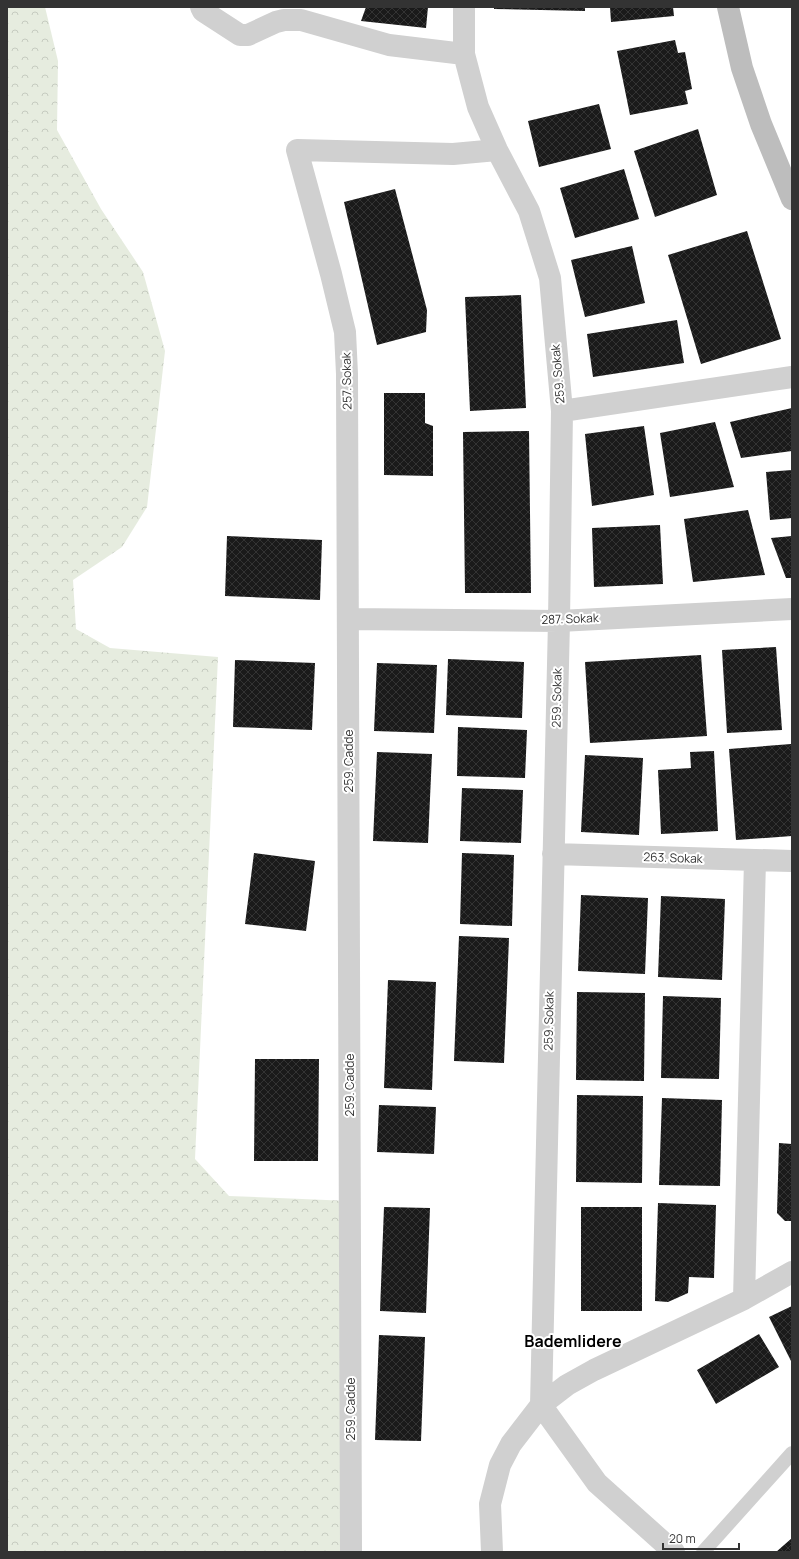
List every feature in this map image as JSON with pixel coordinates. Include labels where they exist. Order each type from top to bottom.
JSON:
[{"type":"street","points":[[201,7],[203,11],[240,35],[248,35],[276,22],[284,20],[301,20],[389,45],[464,54]]},
{"type":"street","name":"259. Sokak","points":[[464,7],[464,54],[478,106],[498,150],[529,211],[550,278],[562,411],[559,621],[540,1406]]},
{"type":"street","points":[[728,7],[742,68],[751,96],[792,199]]},
{"type":"street","name":"257. Sokak","points":[[348,619],[347,374],[345,332],[331,274],[297,150],[454,154],[498,150]]},
{"type":"street","points":[[562,411],[792,377]]},
{"type":"street","name":"287. Sokak","points":[[348,619],[559,621],[792,609]]},
{"type":"street","name":"259. Cadde","points":[[348,619],[351,1552]]},
{"type":"street","name":"263. Sokak","points":[[553,854],[792,861]]},
{"type":"street","points":[[744,1299],[755,860]]},
{"type":"street","points":[[492,1552],[490,1504],[500,1465],[511,1444],[540,1406],[567,1385],[594,1370],[744,1299],[792,1272]]},
{"type":"street","points":[[540,1406],[597,1483],[674,1552]]},
{"type":"lane","points":[[703,1552],[792,1453]]},
{"type":"green space","points":[[7,7],[45,7],[58,61],[57,130],[101,209],[143,272],[165,351],[147,507],[122,547],[73,580],[76,629],[110,648],[218,657],[195,1159],[229,1196],[350,1201],[351,1552],[7,1552]]},
{"type":"building","points":[[366,7],[428,7],[426,28],[361,21]]},
{"type":"building","points":[[494,7],[585,7],[585,11],[494,9]]},
{"type":"building","points":[[610,7],[673,7],[674,16],[611,22]]},
{"type":"building","points":[[675,40],[678,53],[685,52],[692,89],[685,91],[688,104],[630,115],[617,51]]},
{"type":"building","points":[[599,104],[611,149],[539,167],[528,121]]},
{"type":"building","points":[[698,129],[717,195],[655,217],[634,151]]},
{"type":"building","points":[[624,169],[639,219],[575,238],[560,188]]},
{"type":"building","points":[[395,189],[427,310],[426,332],[377,345],[344,202]]},
{"type":"building","points":[[747,231],[781,339],[701,364],[668,255]]},
{"type":"building","points":[[632,246],[645,303],[585,317],[571,260]]},
{"type":"building","points":[[521,295],[526,408],[470,411],[465,297]]},
{"type":"building","points":[[677,320],[684,363],[593,377],[587,334]]},
{"type":"building","points":[[384,393],[425,393],[425,423],[433,426],[433,476],[384,475]]},
{"type":"building","points":[[792,408],[792,451],[741,458],[730,422]]},
{"type":"building","points":[[715,422],[734,487],[670,497],[660,433]]},
{"type":"building","points":[[644,426],[654,495],[592,506],[585,434]]},
{"type":"building","points":[[529,431],[531,593],[465,593],[463,432]]},
{"type":"building","points":[[792,470],[792,518],[770,520],[766,472]]},
{"type":"building","points":[[748,510],[765,575],[693,582],[684,519]]},
{"type":"building","points":[[660,525],[663,584],[594,587],[592,528]]},
{"type":"building","points":[[227,536],[322,540],[320,600],[225,596]]},
{"type":"building","points":[[792,536],[792,578],[786,578],[771,538]]},
{"type":"building","points":[[776,647],[782,730],[727,733],[722,650]]},
{"type":"building","points":[[701,655],[707,736],[590,743],[585,662]]},
{"type":"building","points":[[448,659],[524,662],[522,718],[446,715]]},
{"type":"building","points":[[235,660],[315,663],[312,730],[233,727]]},
{"type":"building","points":[[377,663],[437,665],[434,733],[374,731]]},
{"type":"building","points":[[458,727],[527,730],[525,778],[457,776]]},
{"type":"building","points":[[791,744],[792,836],[736,840],[729,749]]},
{"type":"building","points":[[714,751],[718,831],[661,834],[658,770],[691,768],[690,752]]},
{"type":"building","points":[[377,752],[432,754],[428,843],[373,841]]},
{"type":"building","points":[[585,755],[643,758],[639,835],[581,832]]},
{"type":"building","points":[[462,788],[523,790],[521,843],[460,841]]},
{"type":"building","points":[[254,853],[315,861],[306,931],[245,924]]},
{"type":"building","points":[[462,853],[514,855],[512,926],[460,924]]},
{"type":"building","points":[[581,895],[648,898],[645,974],[578,971]]},
{"type":"building","points":[[661,896],[725,899],[722,980],[658,977]]},
{"type":"building","points":[[459,936],[509,938],[504,1063],[454,1061]]},
{"type":"building","points":[[388,980],[436,982],[432,1090],[384,1088]]},
{"type":"building","points":[[577,992],[645,993],[644,1081],[576,1080]]},
{"type":"building","points":[[663,996],[721,998],[719,1079],[661,1078]]},
{"type":"building","points":[[255,1059],[319,1059],[318,1161],[254,1161]]},
{"type":"building","points":[[577,1095],[643,1096],[642,1183],[576,1182]]},
{"type":"building","points":[[662,1098],[722,1100],[720,1186],[659,1185]]},
{"type":"building","points":[[379,1105],[436,1107],[434,1154],[377,1152]]},
{"type":"building","points":[[779,1143],[792,1144],[792,1221],[785,1221],[777,1213]]},
{"type":"building","points":[[658,1203],[716,1205],[714,1278],[689,1277],[688,1293],[668,1302],[655,1301]]},
{"type":"building","points":[[384,1207],[430,1208],[426,1313],[380,1311]]},
{"type":"building","points":[[581,1207],[642,1207],[642,1311],[581,1311]]},
{"type":"building","points":[[792,1306],[792,1363],[769,1317]]},
{"type":"building","points":[[759,1334],[779,1367],[716,1404],[697,1370]]},
{"type":"building","points":[[379,1335],[425,1337],[421,1441],[375,1440]]},
{"type":"building","points":[[792,1538],[792,1552],[776,1552]]},
{"type":"district","name":"Bademlidere","points":[[573,1341]]}]
